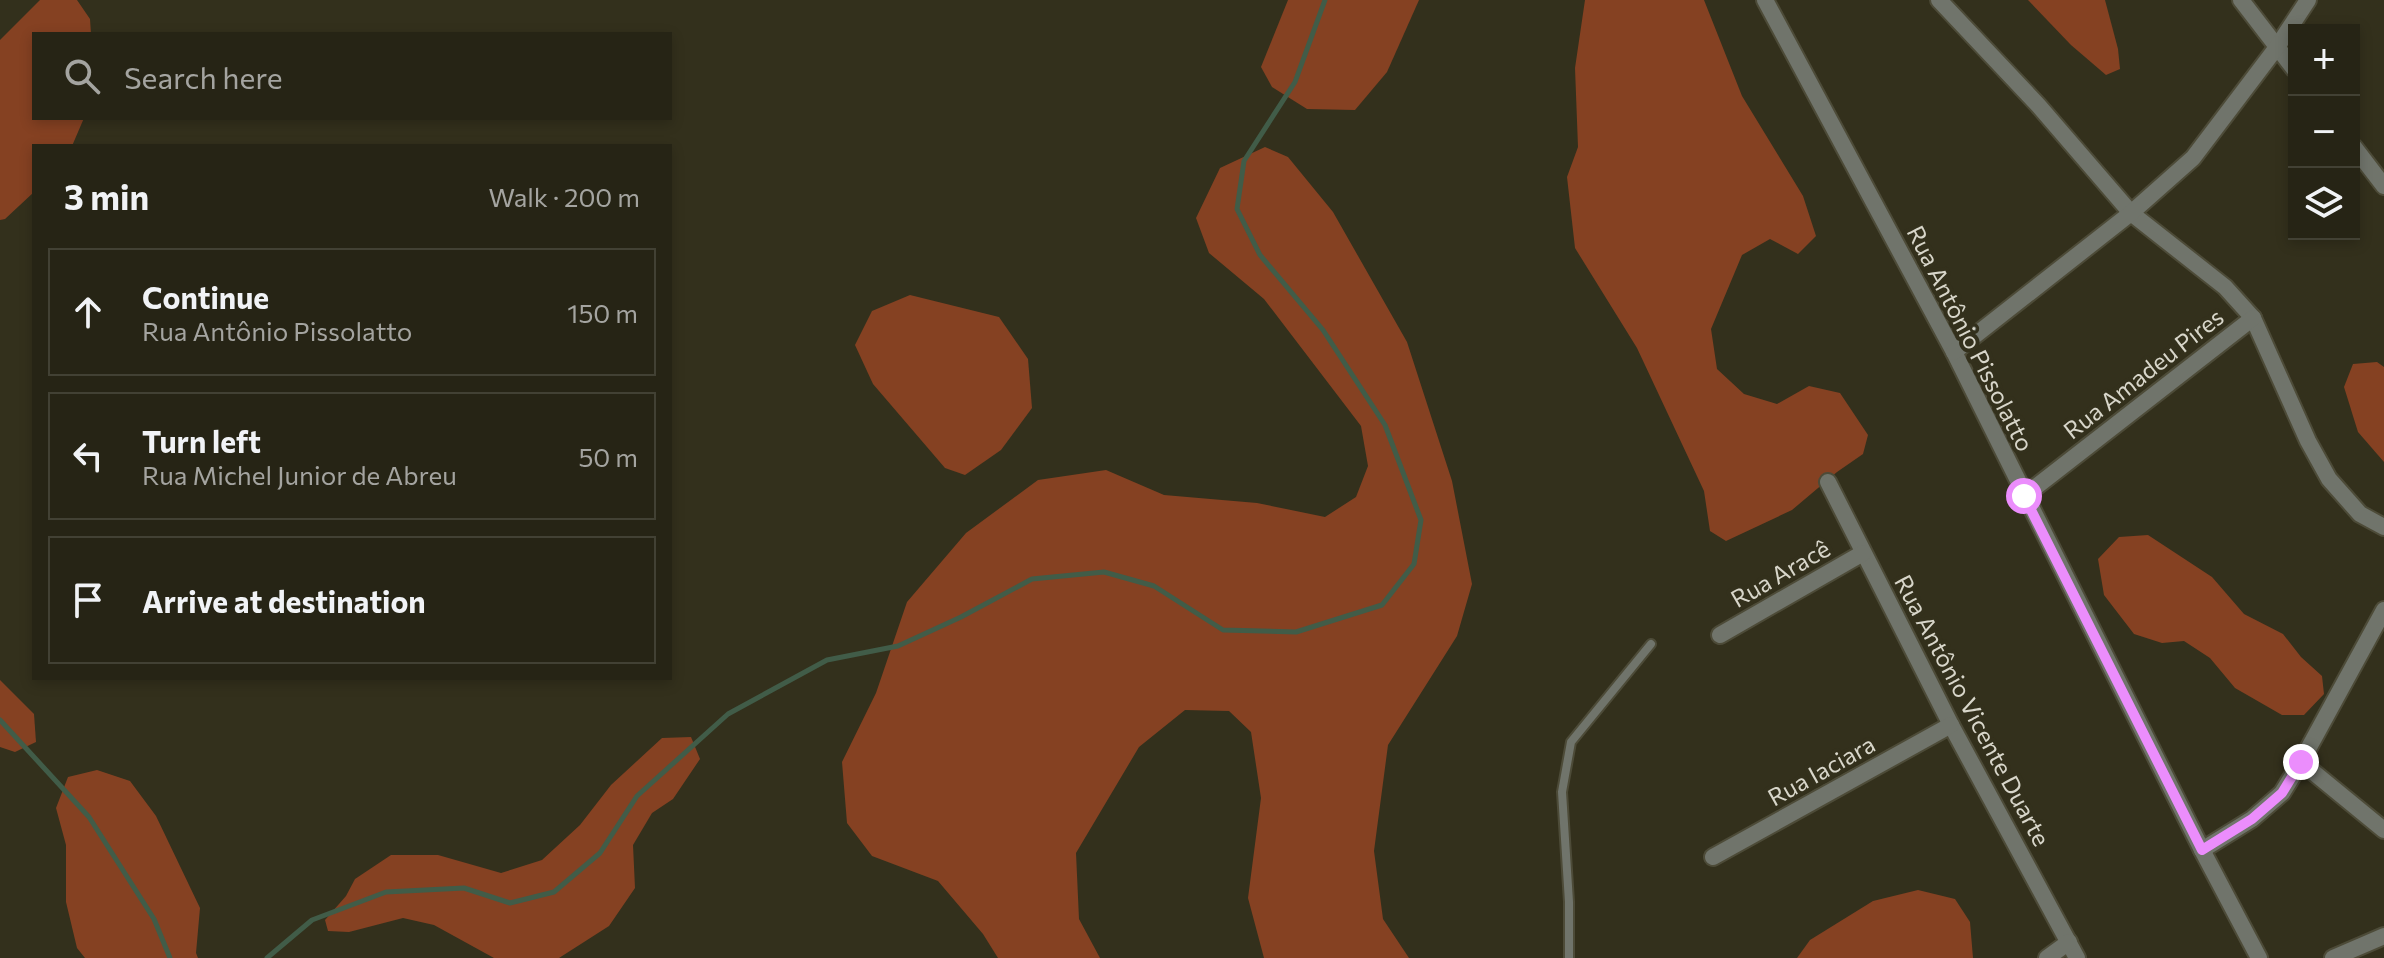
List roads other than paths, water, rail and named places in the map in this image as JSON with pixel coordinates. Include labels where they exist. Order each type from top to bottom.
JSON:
[{"type":"street","name":"Rua Antônio Pissolatto","points":[[1765,0],[1954,352],[2259,958]]},
{"type":"street","points":[[1939,0],[2038,105],[2131,213],[2225,287],[2253,318],[2308,441],[2329,479],[2360,514],[2384,527]]},
{"type":"street","points":[[2241,0],[2288,61]]},
{"type":"street","points":[[1954,352],[2131,213],[2193,158],[2277,47],[2308,0]]},
{"type":"street","points":[[2360,155],[2384,186]]},
{"type":"street","name":"Rua Amadeu Pires","points":[[2024,496],[2253,318]]},
{"type":"street","name":"Rua Antônio Vicente Duarte","points":[[1828,482],[1951,725],[2077,958]]},
{"type":"street","name":"Rua Aracê","points":[[1720,635],[1863,553]]},
{"type":"street","points":[[2202,850],[2252,819],[2282,793],[2384,610]]},
{"type":"street","name":"Rua Iaciara","points":[[1713,857],[1951,725]]},
{"type":"street","points":[[2301,762],[2384,830]]},
{"type":"street","points":[[2333,958],[2384,936]]},
{"type":"street","points":[[2047,958],[2069,942]]},
{"type":"lane","points":[[1569,958],[1562,792],[1571,742],[1651,644]]},
{"type":"waterway","points":[[267,958],[312,920],[386,892],[464,888],[510,903],[554,892],[600,853],[637,796],[728,714],[827,660],[898,646],[1032,579],[1104,572],[1154,586],[1223,630],[1296,632],[1382,605],[1414,564],[1421,520],[1385,425],[1323,330],[1260,255],[1237,209],[1244,161],[1295,82],[1325,0]]},
{"type":"waterway","points":[[0,720],[89,817],[154,919],[170,958]]}]
